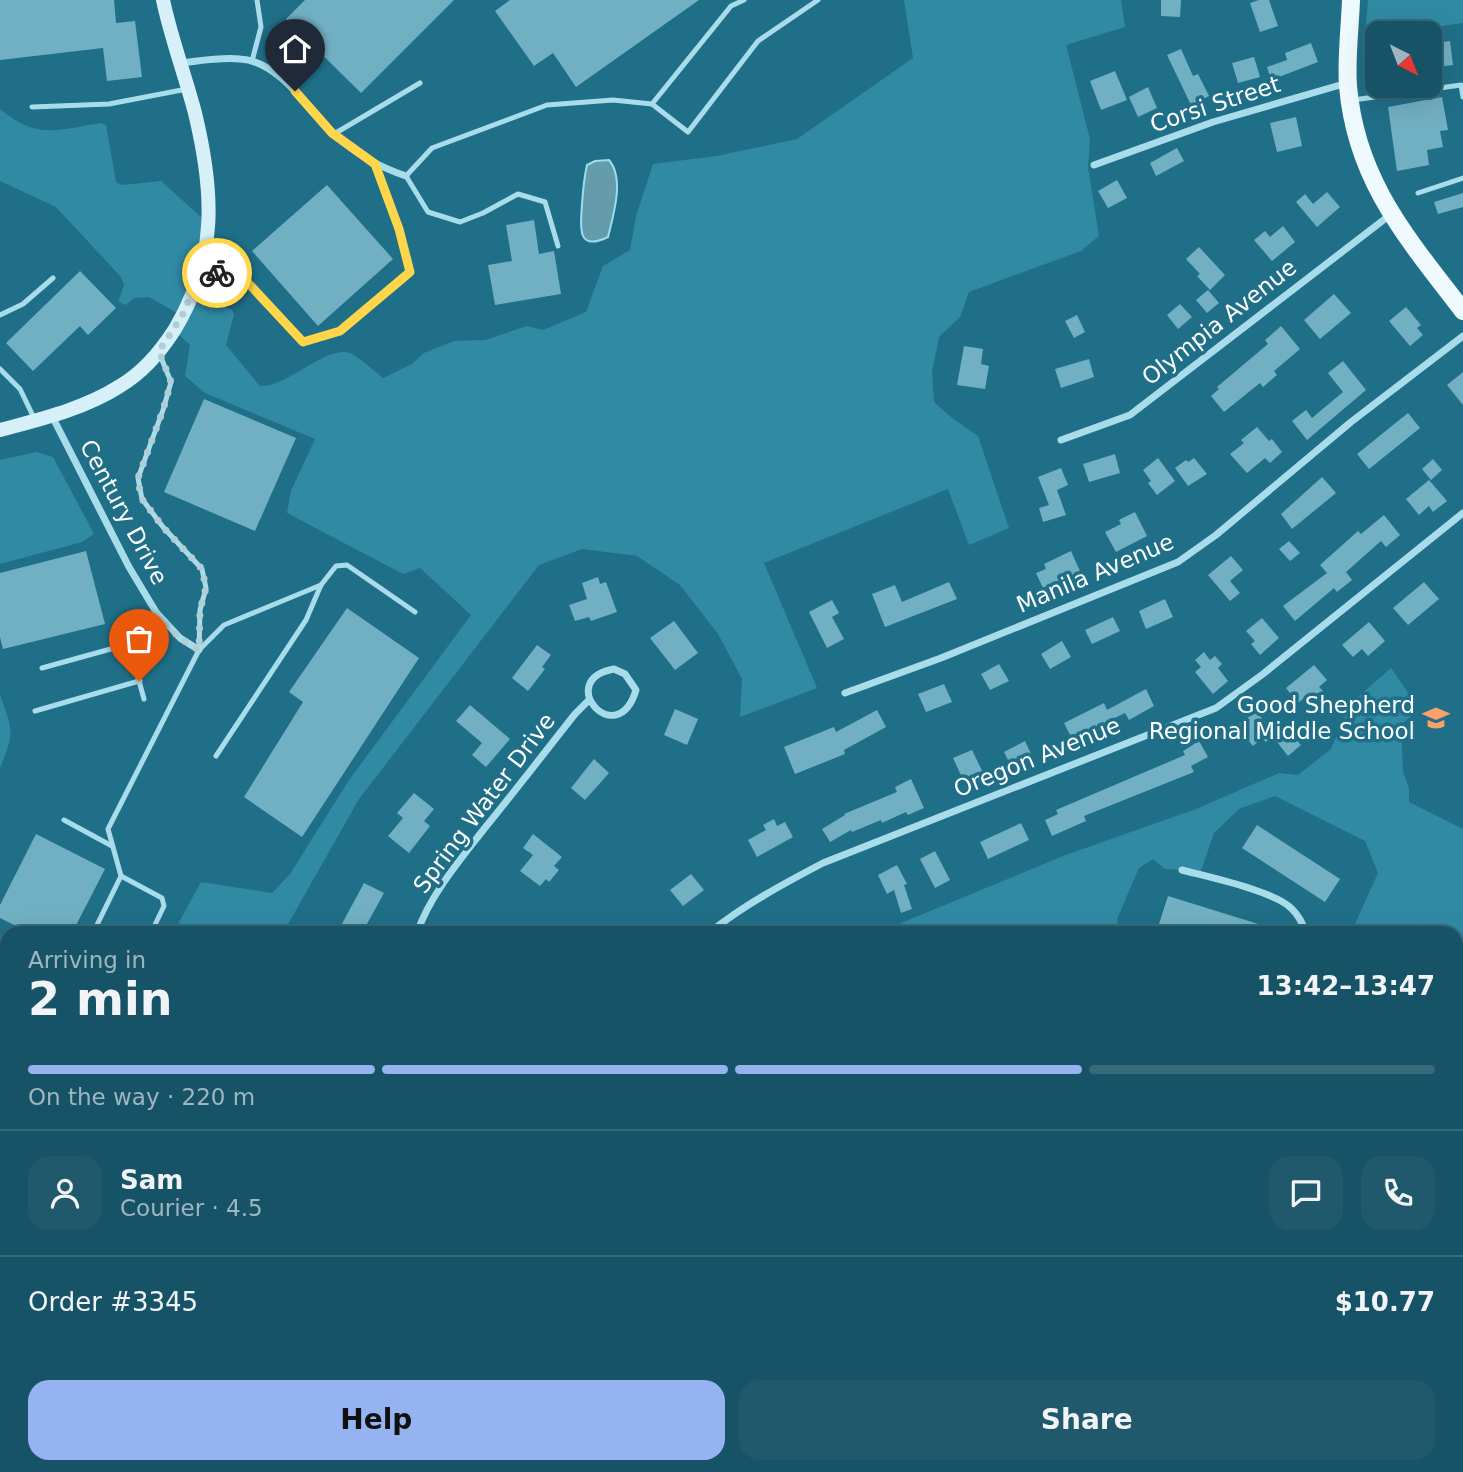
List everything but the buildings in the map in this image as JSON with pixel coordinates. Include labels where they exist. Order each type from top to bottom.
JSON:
[{"type":"main road","points":[[1351,0],[1349,91],[1361,151],[1391,215],[1463,311]]},
{"type":"street","points":[[0,430],[88,403],[135,376],[159,351],[182,316],[202,268],[208,242],[208,193],[203,153],[163,0]]},
{"type":"street","points":[[179,63],[241,58],[263,66],[285,82],[334,134],[375,164],[406,176]]},
{"type":"street","name":"Corsi Street","points":[[1094,165],[1213,122],[1349,91]]},
{"type":"street","name":"Olympia Avenue","points":[[1061,440],[1130,415],[1391,215]]},
{"type":"street","name":"Manila Avenue","points":[[845,693],[941,658],[1178,562],[1216,535],[1351,422],[1463,336]]},
{"type":"street","name":"Century Drive","points":[[52,415],[129,567],[162,620],[180,638],[199,650]]},
{"type":"street","name":"Oregon Avenue","points":[[718,926],[772,891],[823,863],[1216,708],[1263,674],[1463,513]]},
{"type":"street","name":"Spring Water Drive","points":[[419,926],[440,888],[462,858],[575,714],[589,700],[589,689],[594,678],[614,669],[625,674],[636,690],[632,705],[613,715],[596,710],[589,700]]},
{"type":"street","points":[[1182,870],[1275,898],[1291,907],[1303,926]]},
{"type":"lane","points":[[252,61],[261,27],[257,0]]},
{"type":"lane","points":[[652,104],[731,6],[744,0]]},
{"type":"lane","points":[[558,246],[545,202],[518,194],[460,222],[428,212],[406,176],[432,148],[547,105],[613,100],[652,104],[688,132],[758,41],[818,0]]},
{"type":"lane","points":[[334,134],[420,83]]},
{"type":"lane","points":[[1349,91],[1461,85],[1463,97]]},
{"type":"lane","points":[[32,107],[109,104],[187,89]]},
{"type":"lane","points":[[202,268],[249,284],[303,342],[340,331],[410,272],[399,229],[375,164]]},
{"type":"lane","points":[[1418,193],[1463,178]]},
{"type":"lane","points":[[0,315],[23,304],[53,278]]},
{"type":"lane","points":[[159,351],[171,382],[138,478],[139,486],[142,499],[163,527],[202,569],[206,588],[200,610],[199,650]]},
{"type":"lane","points":[[0,369],[20,389],[36,420]]},
{"type":"lane","points":[[216,756],[306,620],[321,585],[336,566],[347,565],[415,612]]},
{"type":"lane","points":[[96,926],[121,876],[108,828],[199,650],[224,625],[321,585]]},
{"type":"lane","points":[[42,668],[118,647],[162,620]]},
{"type":"lane","points":[[128,641],[144,699]]},
{"type":"lane","points":[[35,711],[139,681]]},
{"type":"lane","points":[[64,820],[112,846]]},
{"type":"lane","points":[[121,876],[162,898],[164,906],[154,926]]},
{"type":"shaded area","points":[[904,0],[1121,0],[1125,27],[1066,45],[1090,139],[1088,167],[1099,236],[1081,251],[969,292],[960,317],[939,337],[932,372],[934,402],[978,436],[1009,528],[969,545],[948,489],[764,563],[817,688],[740,717],[742,679],[718,634],[680,585],[637,556],[582,549],[539,565],[359,799],[287,926],[177,926],[201,882],[272,893],[290,874],[349,780],[471,615],[420,568],[403,574],[287,513],[291,491],[315,439],[205,393],[185,376],[190,345],[176,332],[177,313],[149,297],[134,298],[126,305],[118,302],[124,285],[121,277],[56,207],[0,181],[0,109],[13,119],[37,129],[59,130],[100,123],[106,125],[116,182],[122,185],[161,181],[211,226],[198,292],[232,310],[234,314],[226,345],[260,386],[271,385],[320,359],[342,352],[356,356],[383,378],[412,364],[424,353],[454,341],[485,340],[527,326],[543,330],[586,312],[603,266],[630,250],[636,216],[653,164],[717,156],[797,139],[913,58]]},
{"type":"shaded area","points":[[1368,0],[1463,0],[1463,23],[1442,26],[1442,21],[1366,21]]},
{"type":"shaded area","points":[[609,160],[614,168],[617,187],[613,219],[608,237],[590,241],[585,239],[581,227],[587,165],[595,161]]},
{"type":"shaded area","points":[[36,452],[53,457],[94,534],[82,542],[0,564],[0,460]]},
{"type":"shaded area","points":[[1391,668],[1409,694],[1417,711],[1401,725],[1403,771],[1409,789],[1409,802],[1463,829],[1463,926],[1354,926],[1378,873],[1365,841],[1275,796],[1239,809],[1214,833],[1201,871],[1165,869],[1153,859],[1139,868],[1117,919],[1119,926],[894,926],[1063,856],[1196,809],[1279,773],[1298,775],[1331,749],[1351,703]]},
{"type":"shaded area","points":[[0,695],[8,717],[10,738],[0,768]]},
{"type":"way so far","points":[[139,681],[128,641],[162,620],[180,638],[199,650],[200,610],[206,588],[202,569],[163,527],[142,499],[138,478],[171,382],[159,351],[194,293],[202,268],[217,273]]},
{"type":"place","name":"Good Shepherd Regional Middle School","points":[[1436,718]]},
{"type":"route","points":[[217,273],[249,284],[303,342],[340,331],[410,272],[399,229],[375,164],[332,133],[320,116],[295,91]]}]
